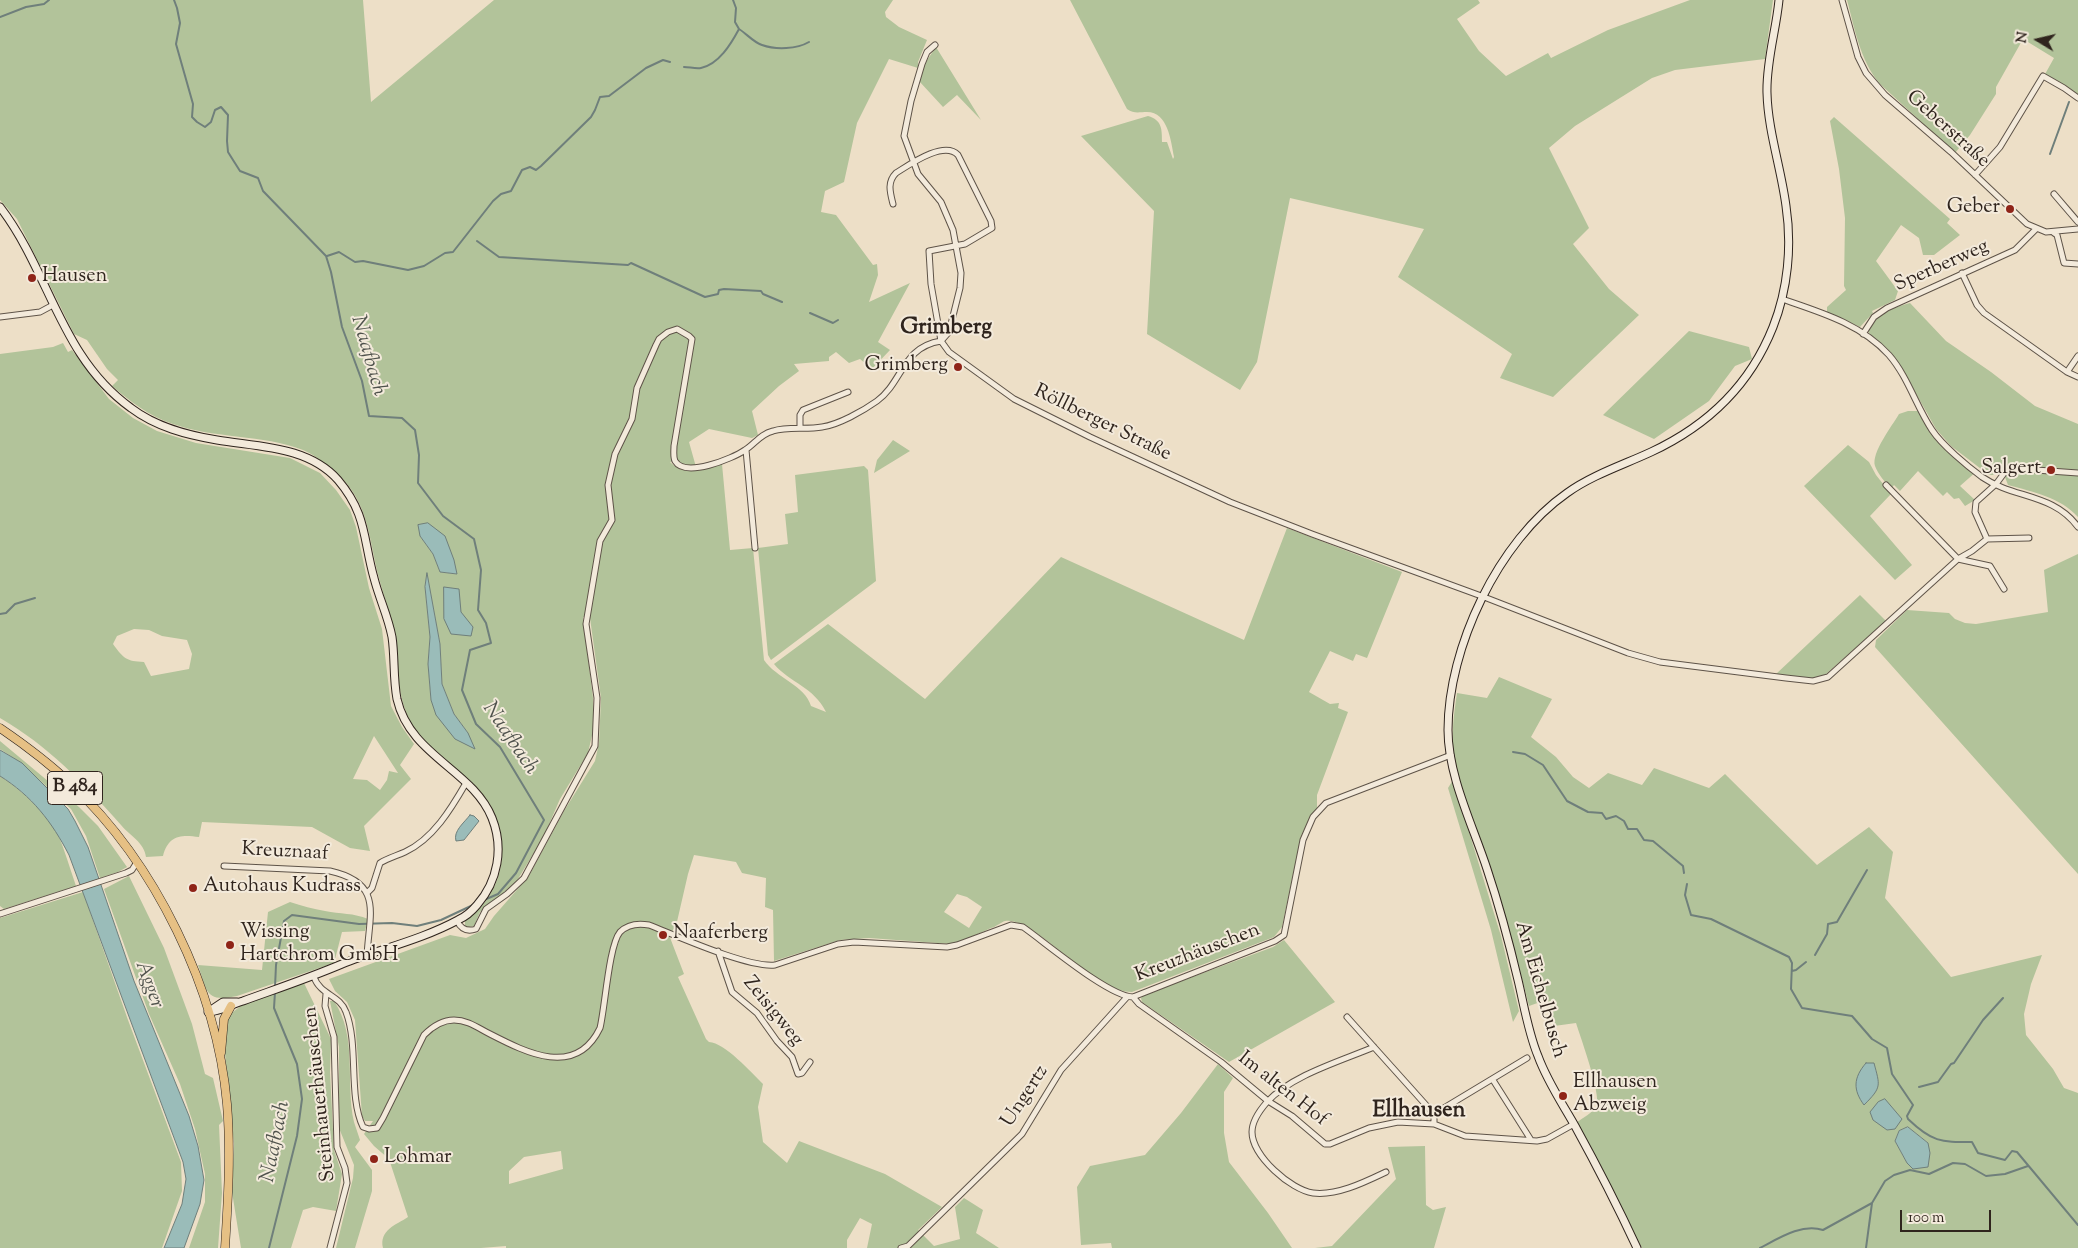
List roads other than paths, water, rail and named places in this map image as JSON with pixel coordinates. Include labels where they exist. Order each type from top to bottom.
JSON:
[{"type":"main road","name":"B 484","points":[[0,728],[46,761],[72,784],[95,809],[137,862],[166,908],[181,940],[208,1012],[221,1065],[227,1103],[229,1150],[225,1248]]},
{"type":"main road","points":[[221,1065],[224,1018],[234,1004]]},
{"type":"street","points":[[1451,755],[1448,728],[1454,680],[1461,650],[1484,597],[1512,547],[1544,512],[1567,492],[1686,434],[1712,413],[1733,392],[1763,349],[1774,324],[1782,299],[1788,269],[1789,240],[1788,217],[1769,113],[1767,89],[1780,0]]},
{"type":"street","name":"Geberstraße","points":[[1842,0],[1858,57],[1872,81],[2022,220],[2036,229],[2054,233],[2078,229]]},
{"type":"street","points":[[457,921],[464,930],[476,929],[486,909],[507,894],[524,878],[596,746],[597,698],[586,624],[600,542],[612,520],[608,485],[615,454],[632,419],[637,388],[659,339],[668,332],[677,329],[692,339],[674,446],[675,461],[680,467],[688,469],[727,459],[746,450],[759,437],[770,432],[823,427],[863,410],[878,400],[909,358],[918,349],[929,342],[941,341],[950,332],[960,288],[961,273],[953,230],[942,202],[918,174],[912,163],[904,138],[907,119],[922,64],[927,52],[935,45]]},
{"type":"street","points":[[1975,175],[2000,146],[2043,76],[2078,98]]},
{"type":"street","points":[[893,204],[889,189],[892,177],[931,152],[951,151],[958,155],[991,221],[992,228],[965,244],[929,250],[931,284],[941,341]]},
{"type":"street","points":[[2054,194],[2078,222],[2071,229]]},
{"type":"street","points":[[0,207],[18,234],[68,336],[91,369],[121,400],[151,421],[182,433],[286,450],[316,463],[335,476],[357,508],[364,524],[373,577],[387,615],[392,638],[398,701],[408,725],[419,741],[476,792],[491,815],[498,839],[498,862],[495,875],[477,906],[457,921],[314,977],[234,1004],[223,1010],[208,1012]]},
{"type":"street","name":"Sperberweg","points":[[1864,334],[1874,317],[1887,308],[2015,250],[2036,229]]},
{"type":"street","points":[[2054,233],[2057,236],[2064,263],[2078,264]]},
{"type":"street","points":[[1962,273],[1977,305],[1984,313],[2067,372],[2078,377]]},
{"type":"street","points":[[1782,299],[1840,320],[1864,334],[1888,354],[1903,374],[1933,431],[1972,469],[1996,484],[2050,503],[2069,517],[2078,527]]},
{"type":"street","points":[[0,317],[40,312],[53,305]]},
{"type":"street","name":"Röllberger Straße","points":[[941,341],[949,352],[1014,398],[1099,441],[1230,502],[1628,653],[1652,660],[1813,681],[1828,677],[1958,559]]},
{"type":"street","points":[[2067,372],[2078,356]]},
{"type":"street","points":[[800,428],[800,415],[803,410],[848,392]]},
{"type":"street","points":[[746,450],[755,548]]},
{"type":"street","points":[[1987,539],[1978,520],[1975,507],[1976,502],[1996,484],[2004,472],[2012,467],[2078,473]]},
{"type":"street","points":[[1886,485],[1958,559],[1990,566],[2004,589]]},
{"type":"street","points":[[1958,559],[1987,539],[2029,538]]},
{"type":"street","name":"Kreuzhäuschen","points":[[1130,997],[1275,941],[1284,935],[1303,840],[1313,817],[1326,802],[1451,755]]},
{"type":"street","name":"Am Eichelbusch","points":[[1451,755],[1508,938],[1537,1056],[1638,1248]]},
{"type":"street","points":[[366,956],[371,916],[371,904],[367,893],[375,881],[380,863],[405,852],[424,839],[448,812],[466,782]]},
{"type":"street","points":[[2,912],[120,875],[132,870],[137,862]]},
{"type":"street","points":[[293,864],[301,870]]},
{"type":"street","name":"Kreuznaaf","points":[[224,866],[330,871],[344,874],[361,886],[367,893]]},
{"type":"street","name":"Im alten Hof","points":[[326,994],[342,1002],[347,1013],[352,1032],[358,1111],[364,1127],[369,1129],[377,1128],[383,1118],[424,1036],[431,1028],[443,1022],[464,1021],[512,1044],[548,1058],[566,1058],[582,1051],[595,1039],[600,1028],[612,950],[620,933],[626,927],[639,923],[649,924],[718,951],[766,966],[775,965],[838,944],[854,942],[947,947],[1010,925],[1022,927],[1109,990],[1130,997],[1222,1062],[1268,1101],[1292,1116],[1325,1144],[1330,1144],[1369,1128],[1398,1122],[1434,1124],[1465,1136],[1531,1140],[1547,1139],[1574,1124]]},
{"type":"street","name":"Zeisigweg","points":[[718,951],[732,992],[757,1013],[777,1041],[792,1056],[798,1074],[802,1074],[810,1062]]},
{"type":"street","points":[[314,977],[316,983],[326,994]]},
{"type":"street","name":"Steinhauerhäuschen","points":[[326,994],[325,1006],[334,1037],[337,1146],[345,1168],[346,1183],[330,1248]]},
{"type":"street","name":"Ungertz","points":[[901,1248],[908,1246],[1022,1134],[1061,1070],[1130,997]]},
{"type":"street","points":[[1348,1017],[1434,1114],[1434,1124]]},
{"type":"street","points":[[1374,1047],[1285,1086],[1259,1112],[1252,1126],[1252,1134],[1258,1152],[1278,1175],[1313,1193],[1335,1192],[1386,1172]]},
{"type":"street","points":[[1434,1114],[1527,1058]]},
{"type":"street","points":[[1493,1080],[1531,1140]]},
{"type":"water","points":[[428,523],[445,536],[457,574],[440,572],[433,554],[420,536],[418,525]]},
{"type":"water","points":[[427,573],[440,644],[442,684],[454,714],[468,733],[475,749],[455,739],[436,715],[431,700],[428,664],[430,637],[425,587]]},
{"type":"water","points":[[444,587],[459,589],[461,612],[473,627],[471,636],[451,634],[444,619]]},
{"type":"water","points":[[0,750],[22,763],[68,809],[75,821],[88,847],[134,981],[189,1116],[198,1146],[204,1180],[200,1204],[184,1248],[164,1248],[182,1204],[186,1179],[183,1162],[69,855],[56,832],[40,811],[22,792],[0,776]]},
{"type":"water","points":[[470,815],[479,821],[464,840],[456,841],[455,837],[458,830]]},
{"type":"water","points":[[1866,1063],[1874,1063],[1878,1086],[1877,1090],[1864,1105],[1860,1100],[1856,1084],[1859,1074]]},
{"type":"water","points":[[1885,1099],[1902,1119],[1895,1129],[1887,1130],[1873,1120],[1870,1112],[1878,1102]]},
{"type":"water","points":[[1908,1127],[1928,1143],[1930,1153],[1928,1167],[1913,1169],[1907,1163],[1895,1141],[1899,1131]]},
{"type":"waterway","points":[[0,17],[26,7],[44,4],[49,0]]},
{"type":"waterway","name":"Naafbach","points":[[174,0],[180,23],[176,44],[193,104],[192,117],[205,127],[211,122],[215,110],[221,107],[228,115],[228,152],[240,171],[258,178],[263,191],[326,256],[342,327],[362,381],[369,416],[402,418],[415,430],[419,455],[418,483],[443,516],[474,539],[481,570],[478,610],[486,623],[491,643],[470,650],[462,690],[476,724],[500,747],[544,820],[516,873],[498,894],[484,900]]},
{"type":"waterway","points":[[684,67],[699,68],[707,66],[719,58],[728,47],[739,29],[735,22],[736,8],[733,0]]},
{"type":"waterway","points":[[739,29],[756,42],[768,47],[793,47],[809,42]]},
{"type":"waterway","points":[[327,256],[339,252],[355,262],[363,261],[408,270],[424,266],[445,253],[453,252],[493,201],[501,194],[511,191],[522,170],[530,167],[536,170],[591,117],[600,97],[609,96],[646,68],[663,60],[670,62]]},
{"type":"waterway","points":[[2050,154],[2069,102]]},
{"type":"waterway","points":[[477,241],[499,257],[628,265],[631,263],[705,297],[718,294],[719,290],[724,289],[761,291],[763,294],[782,302]]},
{"type":"waterway","points":[[810,313],[833,323],[838,320]]},
{"type":"waterway","points":[[0,614],[6,613],[15,604],[35,598]]},
{"type":"waterway","points":[[1513,752],[1525,754],[1543,765],[1567,801],[1588,812],[1602,813],[1606,819],[1616,816],[1624,821],[1628,829],[1637,829],[1644,840],[1653,841],[1683,866],[1684,873]]},
{"type":"waterway","points":[[1815,955],[1827,934],[1828,924],[1837,922],[1867,870]]},
{"type":"waterway","points":[[1687,884],[1685,895],[1691,915],[1711,919],[1789,957],[1792,963],[1791,989],[1802,1008],[1852,1016],[1872,1039],[1887,1048],[1892,1074],[1913,1105],[1907,1116],[1916,1127],[1930,1136],[1944,1141],[1972,1142],[1978,1153],[2005,1160],[2012,1151],[2017,1152],[2078,1225]]},
{"type":"waterway","name":"Naafbach","points":[[275,987],[276,965],[284,921],[292,915],[359,924],[392,923],[417,926],[441,920],[473,905]]},
{"type":"waterway","points":[[1792,971],[1806,962]]},
{"type":"waterway","name":"Naafbach","points":[[269,1248],[297,1136],[302,1099],[297,1064],[274,1008],[275,992]]},
{"type":"waterway","points":[[1919,1087],[1938,1082],[1951,1064],[1954,1063],[1983,1020],[2003,998]]},
{"type":"waterway","points":[[1866,1248],[1872,1203],[1885,1181],[1894,1175],[1910,1170],[1929,1174],[1953,1163],[1965,1164],[1986,1176],[2005,1174],[2028,1166]]},
{"type":"waterway","points":[[1760,1248],[1799,1230],[1807,1228],[1823,1230],[1872,1203]]},
{"type":"place","name":"Geber","points":[[2010,209]]},
{"type":"place","name":"Hausen","points":[[32,278]]},
{"type":"place","name":"Grimberg","points":[[958,367]]},
{"type":"place","name":"Salgert","points":[[2051,470]]},
{"type":"place","name":"Autohaus Kudrass","points":[[193,888]]},
{"type":"place","name":"Naaferberg","points":[[663,935]]},
{"type":"place","name":"Wissing Hartchrom GmbH","points":[[230,945]]},
{"type":"place","name":"Ellhausen Abzweig","points":[[1563,1096]]},
{"type":"place","name":"Lohmar","points":[[374,1159]]},
{"type":"district","name":"Grimberg","points":[[946,329]]},
{"type":"district","name":"Ellhausen","points":[[1419,1112]]},
{"type":"water label","name":"Agger","points":[[148,985]]}]
